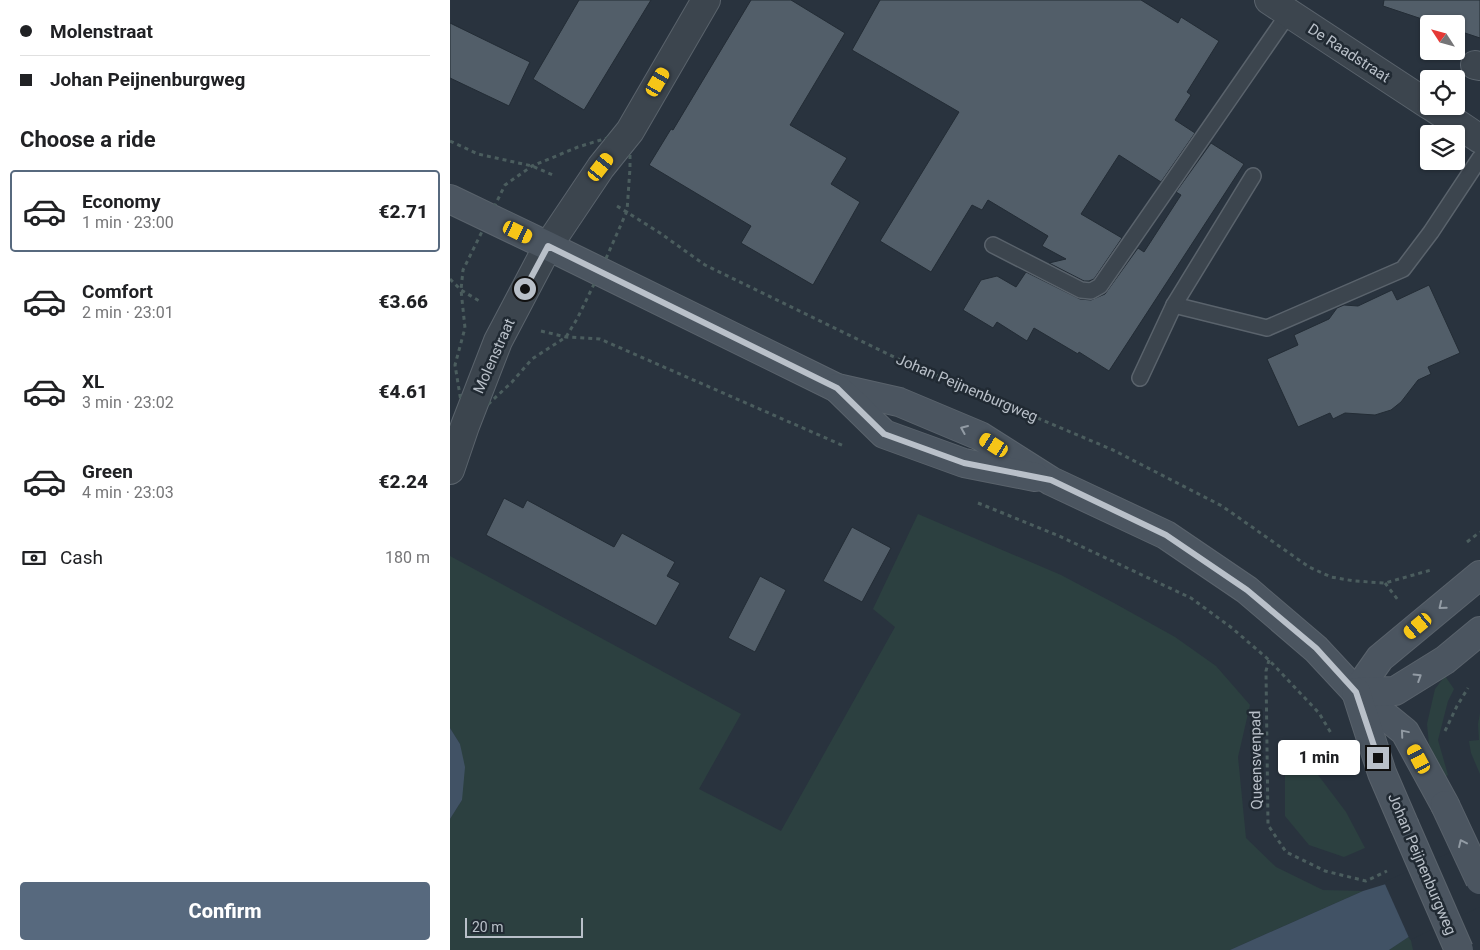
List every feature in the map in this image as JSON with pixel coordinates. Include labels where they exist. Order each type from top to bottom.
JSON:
[{"type":"main road","name":"Johan Peijnenburgweg","points":[[450,199],[837,388],[884,434],[964,463],[1051,480],[1166,535],[1247,590],[1316,648],[1356,692],[1405,732],[1445,805],[1480,880]]},
{"type":"main road","points":[[1356,692],[1380,658],[1480,575]]},
{"type":"main road","points":[[1356,692],[1395,691],[1445,660],[1480,631]]},
{"type":"main road","name":"Johan Peijnenburgweg","points":[[1356,692],[1382,773],[1459,950]]},
{"type":"street","name":"Molenstraat","points":[[450,470],[498,341],[548,246],[601,167],[630,131],[706,0]]},
{"type":"street","name":"De Raadstraat","points":[[1279,7],[1420,99]]},
{"type":"street","name":"De Raadstraat","points":[[1444,115],[1480,138]]},
{"type":"lane","points":[[993,245],[1081,290],[1091,291],[1100,286],[1279,7]]},
{"type":"lane","points":[[1174,305],[1267,328],[1404,269],[1480,158]]},
{"type":"lane","points":[[1140,378],[1174,305],[1253,176]]},
{"type":"path","name":"Johan Peijnenburgweg","points":[[450,141],[478,154],[532,166],[586,190],[627,211],[704,266],[898,360],[1113,450],[1222,506],[1309,566],[1331,577],[1384,583],[1439,567]]},
{"type":"path","points":[[1466,544],[1480,532]]},
{"type":"path","name":"Queensvenpad","points":[[1333,736],[1318,713],[1269,660],[1266,671],[1268,825],[1286,852],[1325,871],[1366,882],[1392,869]]},
{"type":"path","points":[[1446,738],[1445,730],[1468,688]]},
{"type":"green space","points":[[918,514],[1061,575],[1175,637],[1216,666],[1250,705],[1238,757],[1246,838],[1276,867],[1323,890],[1363,891],[1230,950],[450,950],[450,819],[462,800],[460,744],[450,728],[450,556],[741,714],[699,789],[781,831],[895,627],[873,609]]},
{"type":"green space","points":[[1445,676],[1454,689],[1448,701],[1438,740],[1448,775],[1442,779],[1429,744],[1427,724],[1435,689]]},
{"type":"green space","points":[[1480,713],[1480,774],[1471,753],[1469,741],[1479,740],[1478,724]]},
{"type":"green space","points":[[1285,740],[1292,744],[1306,759],[1346,812],[1365,848],[1344,857],[1309,845],[1285,816]]},
{"type":"green space","points":[[1410,936],[1413,950],[1389,950]]},
{"type":"water","points":[[450,728],[460,744],[465,767],[462,800],[450,819]]},
{"type":"water","points":[[1386,884],[1410,936],[1389,950],[1230,950],[1363,891]]},
{"type":"pier","points":[[1480,839],[1480,907],[1410,940],[1384,882]]},
{"type":"building","points":[[579,0],[651,0],[584,110],[533,79]]},
{"type":"building","points":[[751,0],[791,0],[845,33],[790,125],[847,158],[831,184],[860,202],[813,285],[741,243],[751,226],[649,165],[671,129],[673,130]]},
{"type":"building","points":[[880,0],[1141,0],[1178,23],[1181,17],[1219,41],[1187,92],[1191,95],[1175,120],[1195,133],[1161,182],[1119,155],[1081,214],[1122,238],[1094,279],[1084,281],[1049,263],[1066,259],[1042,246],[1048,236],[988,200],[982,210],[972,205],[931,272],[880,241],[959,112],[852,50]]},
{"type":"building","points":[[1384,0],[1480,0],[1480,38],[1465,33],[1465,15],[1420,15],[1420,18],[1383,6]]},
{"type":"building","points":[[450,23],[530,62],[509,106],[450,78]]},
{"type":"building","points":[[1211,143],[1244,164],[1109,371],[1079,352],[1078,354],[1034,328],[1027,341],[997,322],[993,328],[963,310],[981,280],[997,276],[1016,287],[1026,272],[1080,299],[1091,300],[1105,294],[1138,248],[1144,252],[1181,195],[1176,192]]},
{"type":"building","points":[[1429,285],[1460,353],[1428,367],[1431,374],[1418,380],[1401,402],[1391,410],[1375,415],[1345,413],[1333,419],[1330,413],[1298,427],[1267,359],[1298,345],[1294,335],[1329,319],[1337,308],[1344,305],[1358,306],[1392,290],[1397,300]]},
{"type":"building","points":[[504,498],[523,508],[527,500],[614,547],[622,533],[675,562],[667,576],[680,583],[656,626],[486,535]]},
{"type":"building","points":[[852,527],[891,548],[862,602],[823,581]]},
{"type":"building","points":[[760,576],[786,590],[755,652],[728,638]]},
{"type":"route","points":[[525,289],[548,246],[837,388],[884,434],[964,463],[1051,480],[1166,535],[1247,590],[1316,648],[1356,692],[1378,758]]}]
